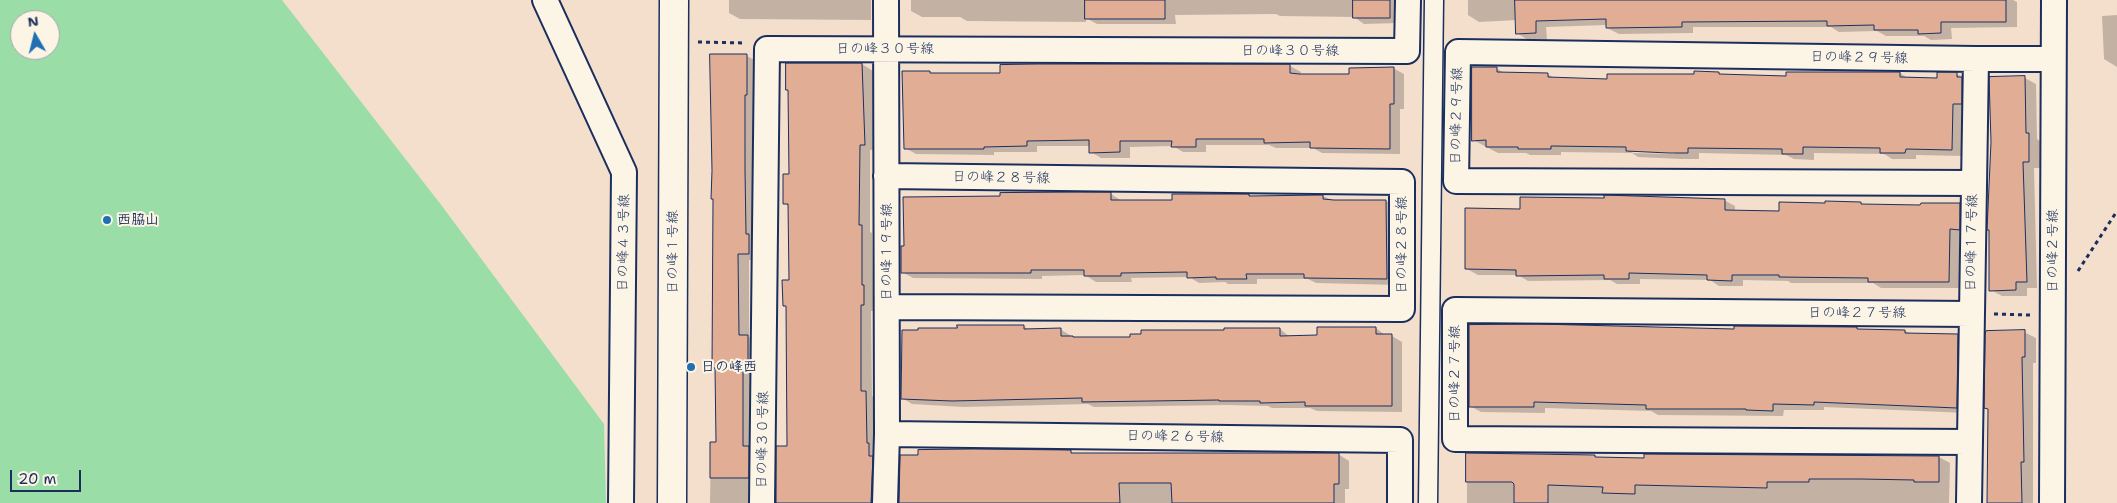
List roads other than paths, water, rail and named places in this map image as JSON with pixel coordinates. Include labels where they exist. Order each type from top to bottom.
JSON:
[{"type":"street","name":"日の峰４３号線","points":[[545,0],[624,172],[621,503]]},
{"type":"street","name":"日の峰１号線","points":[[672,503],[674,0]]},
{"type":"street","name":"日の峰１９号線","points":[[885,503],[887,434],[886,0]]},
{"type":"street","name":"日の峰３０号線","points":[[762,503],[767,49],[1407,51],[1408,0]]},
{"type":"street","points":[[1428,503],[1434,0]]},
{"type":"street","name":"日の峰２号線","points":[[2052,503],[2054,0]]},
{"type":"street","name":"日の峰２９号線","points":[[1974,183],[1456,180],[1458,52],[1976,59]]},
{"type":"street","points":[[1976,59],[2053,59]]},
{"type":"street","name":"日の峰１７号線","points":[[1969,503],[1976,59]]},
{"type":"street","name":"日の峰２８号線","points":[[886,176],[1402,182],[1402,309],[887,307]]},
{"type":"street","name":"日の峰２７号線","points":[[1969,442],[1455,439],[1455,310],[1971,314]]},
{"type":"street","name":"日の峰２６号線","points":[[887,434],[1400,440],[1400,503]]},
{"type":"place","name":"西脇山","points":[[107,220]]},
{"type":"place","name":"日の峰西","points":[[691,367]]}]
